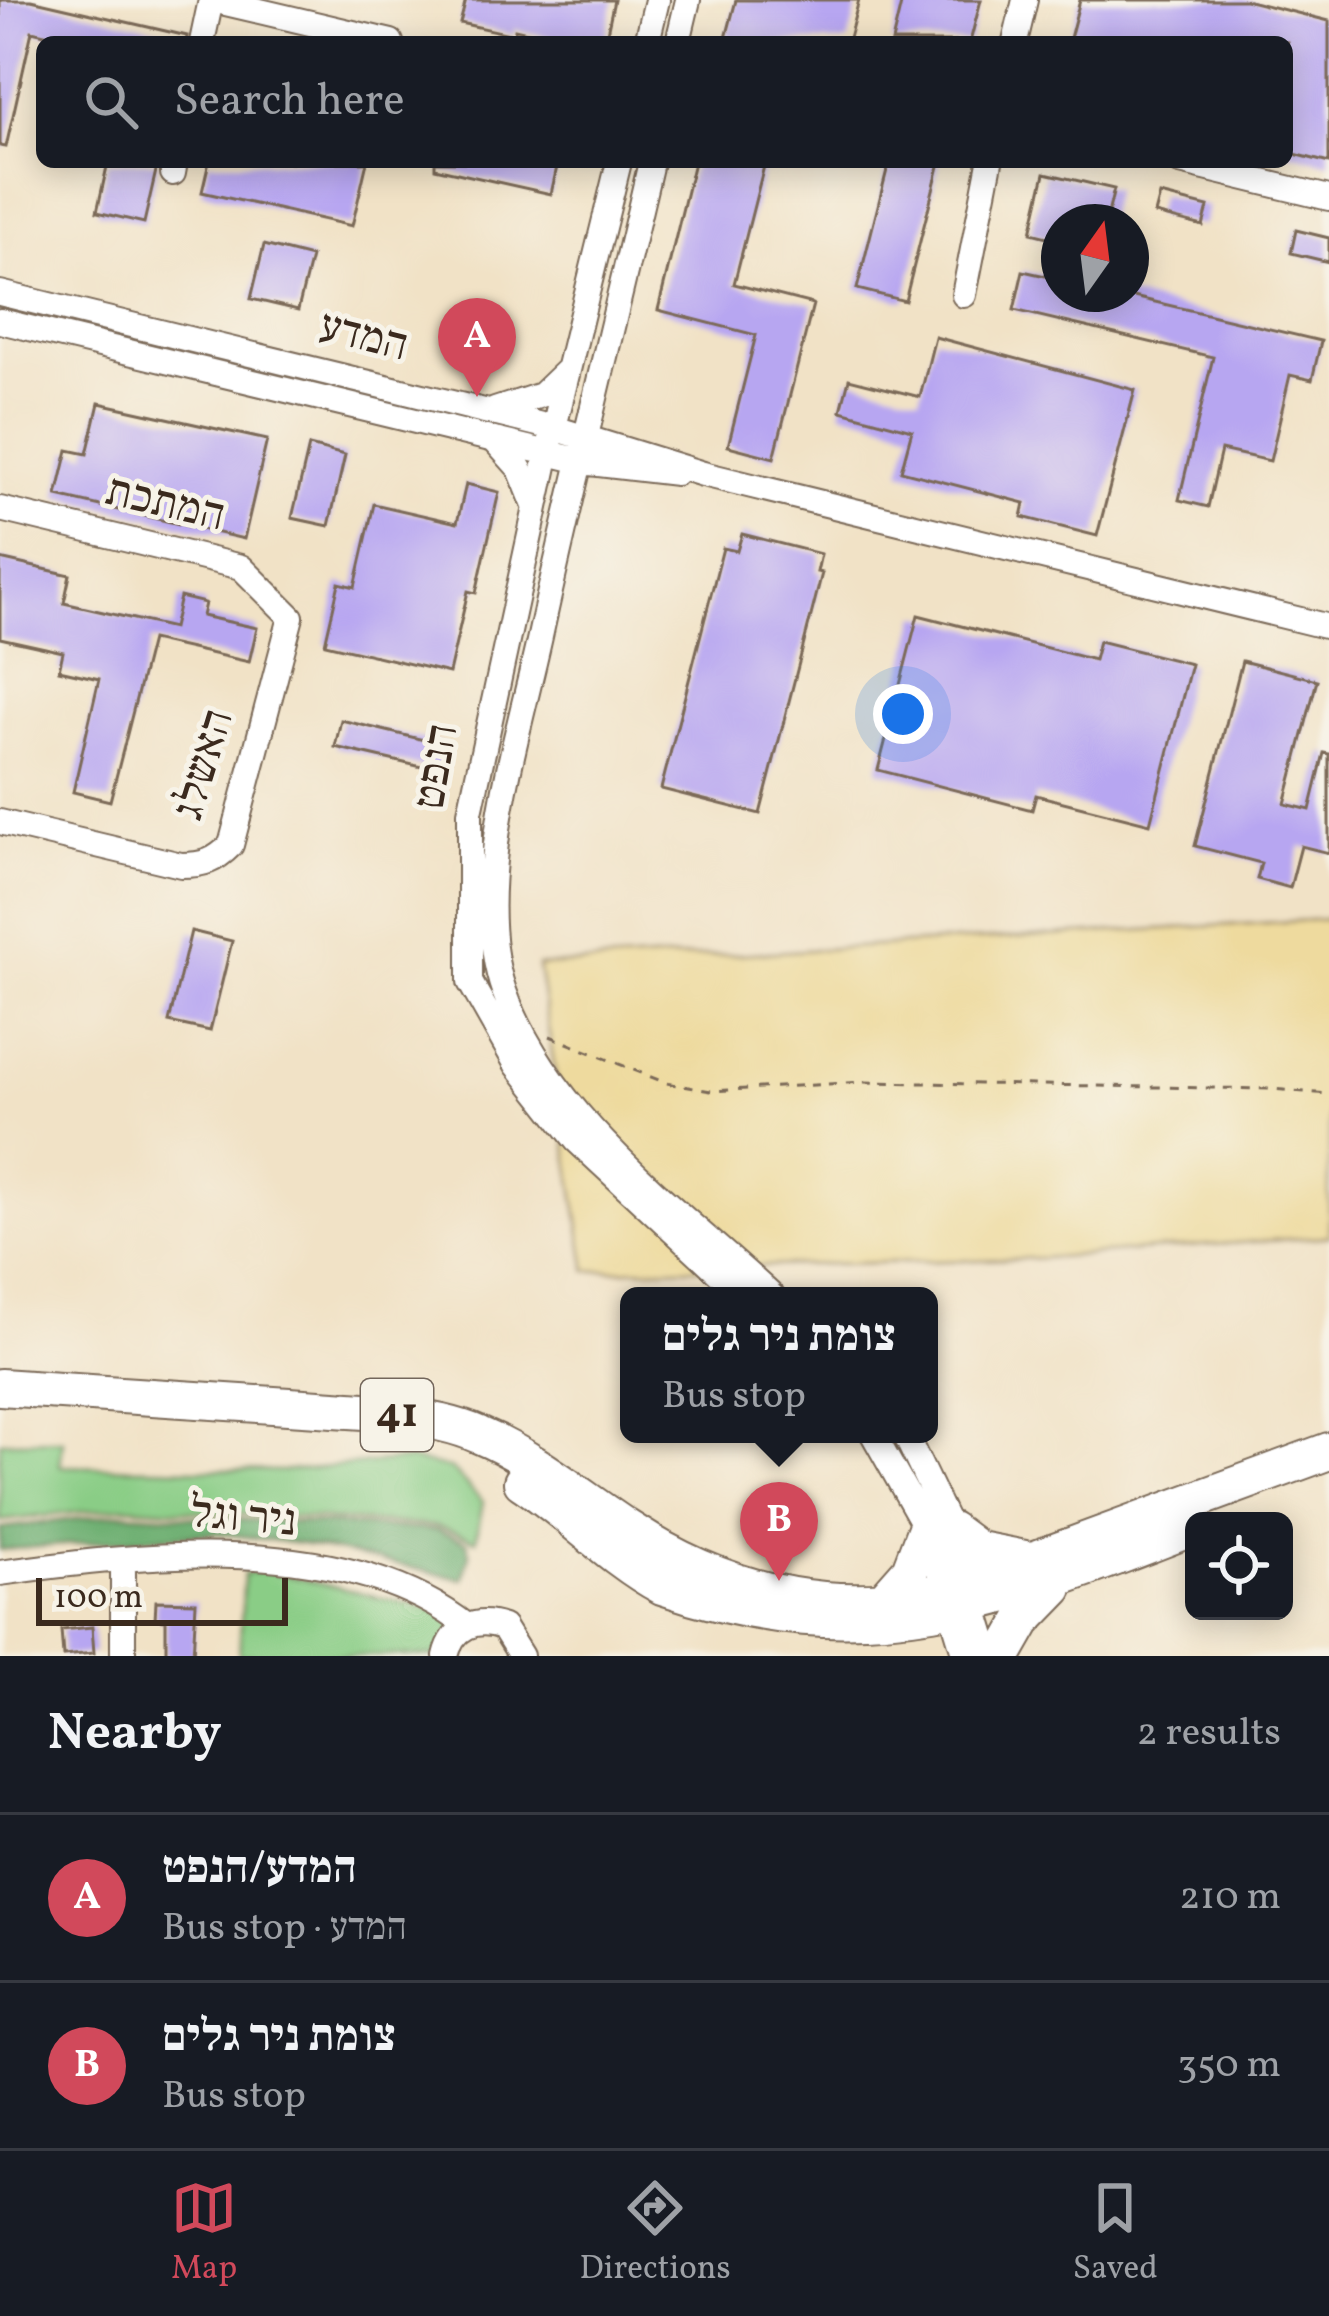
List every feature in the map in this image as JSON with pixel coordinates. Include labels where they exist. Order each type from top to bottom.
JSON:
[{"type":"highway","name":"41","points":[[0,1387],[380,1412],[439,1423],[509,1449],[650,1542],[716,1575],[818,1602],[963,1613]]},
{"type":"highway","name":"41","points":[[0,1409],[383,1434],[433,1445],[509,1474],[661,1585],[759,1625],[799,1635],[864,1638],[963,1613],[1050,1569],[1329,1451]]},
{"type":"highway","points":[[1232,1512],[1329,1475]]},
{"type":"highway","points":[[880,1604],[939,1529],[978,1550],[1050,1569],[1003,1656]]},
{"type":"highway","name":"41","points":[[1050,1569],[1185,1530]]},
{"type":"highway","points":[[759,1625],[819,1651]]},
{"type":"street","points":[[203,36],[212,0],[365,36]]},
{"type":"street","points":[[648,36],[657,0]]},
{"type":"street","points":[[679,36],[688,0]]},
{"type":"street","points":[[1016,36],[1024,0]]},
{"type":"street","name":"הנפט","points":[[618,168],[551,440],[470,812],[470,982],[517,1065],[577,1142],[734,1287]]},
{"type":"street","name":"הנפט","points":[[650,168],[581,448],[512,767],[496,869],[496,960],[520,1024],[592,1127],[762,1287]]},
{"type":"street","points":[[964,295],[989,168]]},
{"type":"street","points":[[1205,168],[1329,198]]},
{"type":"street","name":"המדע","points":[[0,293],[485,411],[581,448],[1329,627]]},
{"type":"street","name":"המדע","points":[[0,321],[492,439],[551,440]]},
{"type":"street","points":[[485,411],[536,398],[569,368]]},
{"type":"street","points":[[492,439],[520,469],[536,509]]},
{"type":"street","name":"המדע","points":[[581,448],[617,469],[703,475]]},
{"type":"street","points":[[567,514],[590,482],[617,469]]},
{"type":"street","name":"המתכת","points":[[0,509],[241,567],[291,617]]},
{"type":"street","name":"האשלג","points":[[0,822],[181,865],[204,865],[220,856],[230,845],[291,617]]},
{"type":"street","points":[[879,1443],[939,1529]]},
{"type":"street","points":[[908,1443],[963,1613],[990,1656]]},
{"type":"street","name":"ניר וגל","points":[[0,1574],[188,1553],[295,1564],[416,1592],[467,1626],[492,1623],[503,1628],[521,1656]]},
{"type":"street","points":[[123,1656],[124,1558]]},
{"type":"street","points":[[446,1656],[451,1641],[467,1626]]},
{"type":"path","points":[[520,1024],[666,1084],[711,1091],[864,1082],[1271,1088],[1329,1094]]},
{"type":"green space","points":[[63,1440],[60,1466],[283,1471],[410,1460],[451,1469],[483,1502],[476,1540],[437,1526],[125,1507],[0,1521],[0,1441]]},
{"type":"green space","points":[[123,1513],[437,1530],[467,1542],[470,1554],[463,1579],[302,1544],[216,1533],[0,1550],[0,1528]]},
{"type":"green space","points":[[266,1571],[458,1615],[445,1656],[239,1656],[244,1574]]},
{"type":"sand","points":[[1329,919],[1329,1236],[1043,1258],[587,1271],[538,966]]},
{"type":"building","points":[[0,0],[31,0],[187,36],[53,36],[32,31],[6,147],[0,146]]},
{"type":"building","points":[[466,0],[614,0],[606,36],[545,36],[515,29],[514,35],[460,23]]},
{"type":"building","points":[[736,0],[859,0],[850,36],[727,36]]},
{"type":"building","points":[[902,0],[981,0],[972,36],[893,36]]},
{"type":"building","points":[[1080,0],[1245,0],[1329,21],[1329,163],[1293,154],[1293,36],[1071,36]]},
{"type":"building","points":[[107,168],[157,168],[144,223],[97,212]]},
{"type":"building","points":[[208,168],[366,168],[352,226],[202,192]]},
{"type":"building","points":[[435,168],[557,168],[551,194]]},
{"type":"building","points":[[693,168],[763,168],[734,284],[813,304],[774,458],[728,446],[756,335],[658,310]]},
{"type":"building","points":[[887,168],[938,168],[905,301],[857,289]]},
{"type":"building","points":[[1045,173],[1114,189],[1110,204],[1041,204],[1041,236],[1031,233]]},
{"type":"building","points":[[1160,195],[1208,207],[1203,226],[1155,214]]},
{"type":"building","points":[[1296,230],[1329,238],[1329,262],[1291,253]]},
{"type":"building","points":[[264,245],[311,257],[298,310],[251,299]]},
{"type":"building","points":[[1023,271],[1041,275],[1041,312],[1149,312],[1149,301],[1321,341],[1312,380],[1290,375],[1270,461],[1221,450],[1208,507],[1179,500],[1213,357],[1014,310]]},
{"type":"building","points":[[935,337],[1135,390],[1097,536],[1022,517],[1025,503],[901,471],[912,430],[841,411],[849,379],[920,397]]},
{"type":"building","points":[[99,403],[267,440],[244,539],[57,496],[68,450],[87,454]]},
{"type":"building","points":[[309,446],[345,455],[329,526],[292,518]]},
{"type":"building","points":[[466,484],[499,492],[476,593],[468,591],[449,673],[325,644],[339,583],[355,587],[374,504],[457,523]]},
{"type":"building","points":[[742,534],[821,554],[817,572],[822,573],[760,814],[661,789],[723,548],[737,551]]},
{"type":"building","points":[[0,559],[70,575],[64,603],[173,628],[180,597],[205,603],[202,616],[257,628],[249,662],[151,640],[110,801],[73,792],[99,679],[59,670],[63,652],[0,638]]},
{"type":"building","points":[[918,615],[1094,660],[1099,641],[1191,664],[1150,824],[1036,795],[1032,810],[878,770]]},
{"type":"building","points":[[1242,661],[1317,680],[1285,804],[1310,810],[1324,753],[1329,754],[1329,853],[1301,846],[1290,888],[1257,879],[1261,863],[1195,846]]},
{"type":"building","points":[[341,720],[445,745],[439,771],[335,747]]},
{"type":"building","points":[[191,931],[232,941],[210,1031],[169,1022]]},
{"type":"building","points":[[156,1601],[196,1602],[193,1656],[166,1656],[166,1620],[155,1619]]},
{"type":"building","points":[[92,1627],[94,1653],[63,1656],[61,1630]]},
{"type":"place","name":"המדע/הנפט","points":[[477,397]]},
{"type":"place","name":"צומת ניר גלים","points":[[779,1581]]}]
